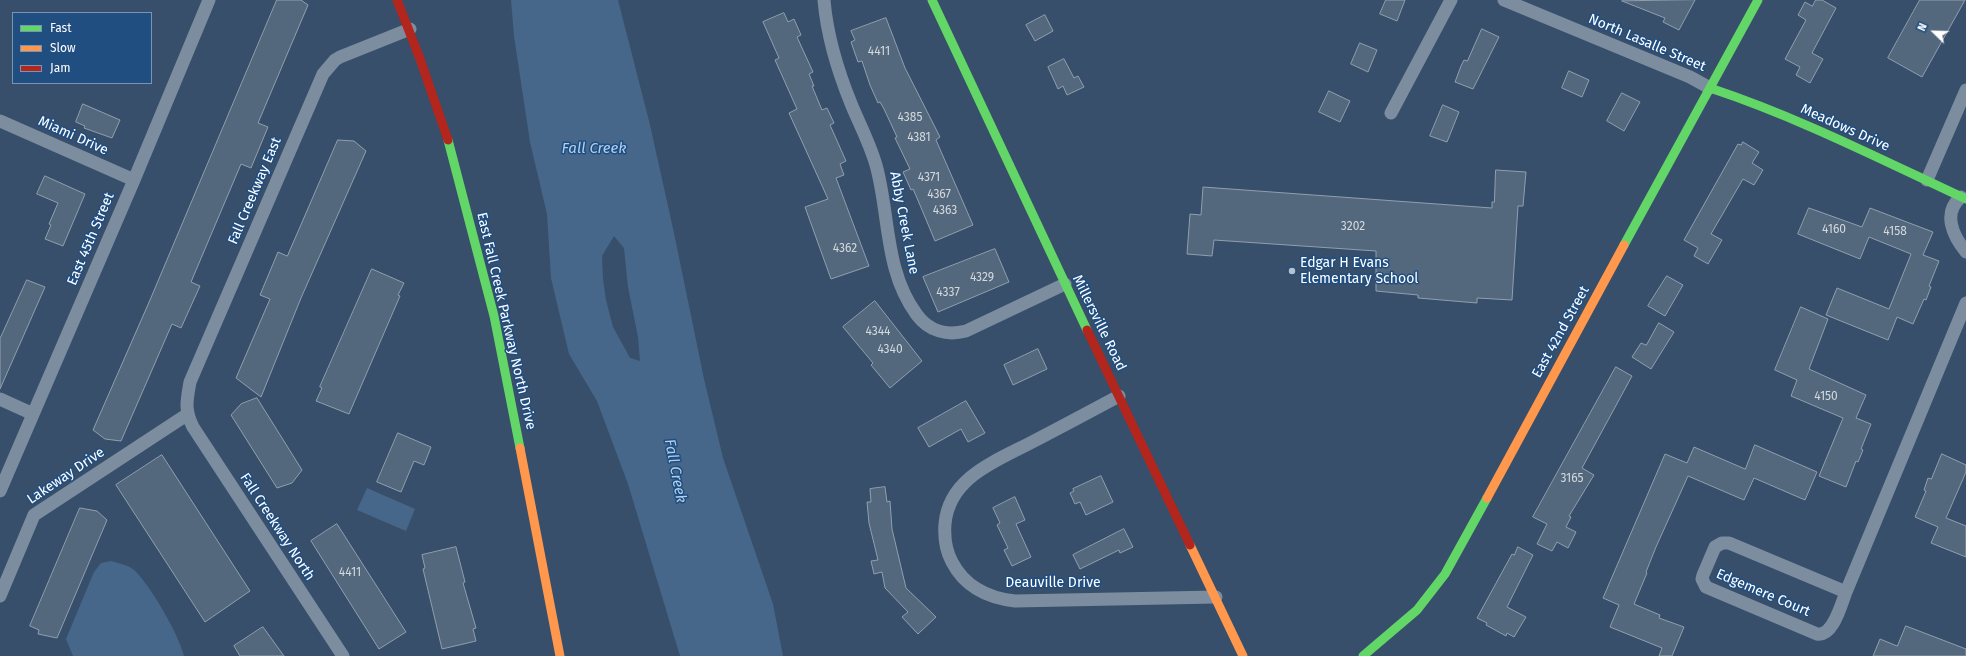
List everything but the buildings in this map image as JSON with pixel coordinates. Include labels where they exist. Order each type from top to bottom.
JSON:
[{"type":"street","name":"East 45th Street","points":[[0,490],[134,180],[209,0]]},
{"type":"street","name":"East Fall Creek Parkway North Drive","points":[[397,0],[410,29],[454,160],[494,316],[560,656]]},
{"type":"street","name":"Abby Creek Lane","points":[[824,0],[830,40],[840,76],[876,167],[884,202],[894,269],[901,287],[920,318],[927,325],[941,332],[952,334],[966,331],[1065,284]]},
{"type":"street","name":"Millersville Road","points":[[932,0],[1065,284],[1243,656]]},
{"type":"street","points":[[1391,113],[1451,0]]},
{"type":"street","name":"North Lasalle Street","points":[[1504,0],[1690,77],[1710,88]]},
{"type":"street","name":"East 42nd Street","points":[[1362,656],[1417,610],[1445,574],[1758,0]]},
{"type":"street","name":"Fall Creekway East","points":[[188,414],[186,397],[190,382],[323,74],[330,65],[340,57],[410,29]]},
{"type":"street","name":"Meadows Drive","points":[[1710,88],[1734,96],[1834,137],[1964,198]]},
{"type":"street","points":[[1927,180],[1966,90]]},
{"type":"street","name":"Miami Drive","points":[[0,121],[134,180]]},
{"type":"street","points":[[1964,198],[1956,202],[1950,217],[1952,229],[1956,239],[1966,252]]},
{"type":"street","name":"Edgemere Court","points":[[1846,592],[1726,542],[1718,544],[1715,547],[1702,579],[1704,585],[1708,588],[1820,634],[1830,630],[1846,592],[1966,303]]},
{"type":"street","name":"Deauville Drive","points":[[1119,396],[968,477],[950,501],[946,515],[944,537],[950,559],[957,572],[973,587],[986,595],[1000,599],[1015,601],[1216,597]]},
{"type":"street","points":[[0,400],[33,414]]},
{"type":"street","name":"Lakeway Drive","points":[[0,596],[34,515],[188,414]]},
{"type":"street","name":"Fall Creekway North","points":[[188,414],[193,427],[343,656]]},
{"type":"water","name":"Fall Creek","points":[[511,0],[618,0],[650,125],[704,379],[723,458],[773,604],[783,656],[680,656],[628,484],[597,401],[569,354],[551,278],[547,214],[530,142],[514,36]],"holes":[[[614,236],[624,248],[628,287],[638,337],[640,361],[630,358],[613,327],[606,300],[603,279],[602,256]]]},
{"type":"water","points":[[367,488],[415,509],[406,531],[357,510]]},
{"type":"water","points":[[111,561],[129,567],[141,577],[163,610],[176,635],[184,656],[73,656],[66,639],[94,572],[101,563]]},
{"type":"traffic: fast","points":[[932,0],[1087,330]]},
{"type":"traffic: fast","points":[[1624,245],[1758,0]]},
{"type":"traffic: fast","points":[[1710,88],[1743,99],[1808,126],[1966,199]]},
{"type":"traffic: fast","points":[[448,140],[494,316],[520,448]]},
{"type":"traffic: fast","points":[[1363,656],[1417,610],[1445,574],[1487,498]]},
{"type":"traffic: slow","points":[[1487,498],[1624,245]]},
{"type":"traffic: slow","points":[[520,448],[560,656]]},
{"type":"traffic: slow","points":[[1190,545],[1243,656]]},
{"type":"traffic: jam","points":[[397,0],[420,59],[448,140]]},
{"type":"traffic: jam","points":[[1087,330],[1190,545]]},
{"type":"place","name":"Edgar H Evans Elementary School","points":[[1292,271]]}]
